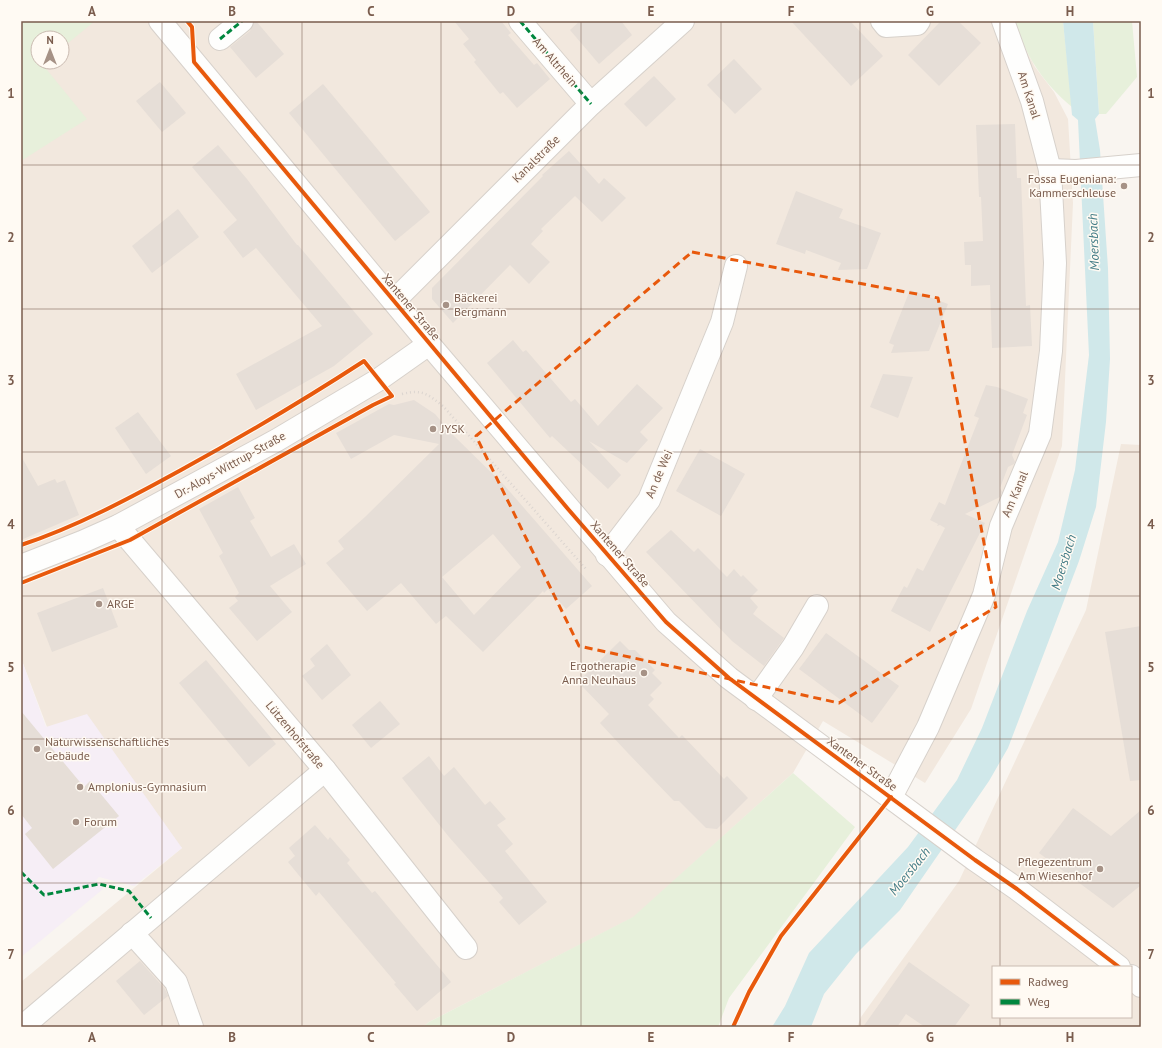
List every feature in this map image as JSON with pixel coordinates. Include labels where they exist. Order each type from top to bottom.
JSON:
[{"type":"street","name":"Xantener Straße","points":[[160,21],[429,344],[607,555],[666,622],[729,678],[756,699],[975,860],[1017,888],[1118,966]]},
{"type":"street","points":[[220,39],[242,21]]},
{"type":"street","name":"Am Altrhein","points":[[520,21],[591,104]]},
{"type":"street","name":"Kanalstraße","points":[[394,301],[591,104],[683,21]]},
{"type":"street","points":[[882,21],[886,26],[917,24],[920,21]]},
{"type":"street","name":"Am Kanal","points":[[897,802],[984,595],[1001,526],[1040,434],[1051,351],[1055,263],[1050,170],[1032,101],[1003,21]]},
{"type":"street","points":[[1050,170],[1076,171],[1141,165]]},
{"type":"street","name":"An de Wei","points":[[607,555],[649,500],[722,322],[736,266]]},
{"type":"street","name":"Dr.-Aloys-Wittrup-Straße","points":[[21,566],[118,526],[278,440],[378,380],[429,344]]},
{"type":"street","name":"Lützenhofstraße","points":[[118,526],[325,770],[466,948]]},
{"type":"street","points":[[756,699],[793,648],[817,606]]},
{"type":"street","points":[[22,1027],[325,770]]},
{"type":"street","points":[[132,933],[176,982],[192,1027]]},
{"type":"street","points":[[1132,977],[1141,986]]},
{"type":"highlighted area","points":[[692,252],[938,298],[996,607],[839,703],[579,646],[476,436]]},
{"type":"shaded area","points":[[21,21],[1014,21],[1020,39],[1035,67],[1054,92],[1068,119],[1073,203],[1062,446],[971,709],[925,783],[823,721],[793,773],[634,917],[429,1022],[423,1027],[21,1027],[21,982],[182,848],[47,727],[21,658]]},
{"type":"shaded area","points":[[1121,444],[1141,445],[1141,1027],[857,1027],[861,1017],[959,881],[1086,610]]},
{"type":"shaded area","name":"Amplonius-Gymnasium","points":[[21,658],[46,727],[87,714],[182,848],[134,886],[99,877],[96,880],[103,889],[21,957]]},
{"type":"green space","points":[[21,21],[95,21],[70,41],[70,30],[30,30],[30,70],[47,70],[87,119],[21,161]]},
{"type":"green space","points":[[1014,21],[1063,21],[1072,107],[1052,88],[1037,68],[1024,46]]},
{"type":"green space","points":[[1093,21],[1132,21],[1137,77],[1106,114],[1099,114]]},
{"type":"green space","points":[[793,773],[855,827],[729,998],[718,1027],[423,1027],[429,1022],[633,917]]},
{"type":"water","name":"Moersbach","points":[[1063,21],[1093,21],[1099,114],[1095,119],[1100,150],[1108,268],[1110,359],[1106,422],[1096,507],[1079,561],[1008,748],[989,781],[900,910],[856,954],[824,994],[811,1027],[772,1027],[785,1006],[809,953],[908,847],[957,780],[982,728],[1027,611],[1058,542],[1075,470],[1089,355],[1078,120],[1072,115]]},
{"type":"building","points":[[254,21],[256,21],[284,54],[256,78],[230,47],[250,31]]},
{"type":"building","points":[[454,21],[501,21],[511,33],[508,35],[534,65],[537,63],[550,79],[517,108],[503,92],[500,94],[474,62],[476,60],[463,44],[469,39]]},
{"type":"building","points":[[580,21],[621,21],[632,35],[599,64],[570,30]]},
{"type":"building","points":[[791,21],[850,21],[883,56],[851,86]]},
{"type":"building","points":[[941,21],[958,21],[981,43],[939,86],[908,55]]},
{"type":"building","points":[[734,59],[762,89],[735,114],[707,85]]},
{"type":"building","points":[[654,76],[676,99],[646,127],[624,104]]},
{"type":"building","points":[[160,82],[186,113],[162,132],[136,101]]},
{"type":"building","points":[[323,84],[430,212],[395,241],[289,113]]},
{"type":"building","points":[[1015,124],[1017,178],[1021,178],[1026,306],[1030,305],[1032,346],[992,348],[990,285],[971,286],[971,265],[965,265],[964,242],[983,241],[981,197],[979,197],[976,125]]},
{"type":"building","points":[[218,145],[247,179],[297,245],[373,334],[334,366],[256,410],[236,374],[322,326],[256,248],[243,258],[223,232],[237,220],[192,167]]},
{"type":"building","points":[[569,151],[599,184],[604,178],[626,198],[602,222],[575,196],[541,229],[543,231],[531,244],[550,262],[529,284],[510,265],[453,323],[432,299],[432,288],[543,176],[542,175]]},
{"type":"building","points":[[796,191],[843,209],[839,218],[881,233],[867,269],[838,270],[841,263],[806,250],[805,254],[776,244]]},
{"type":"building","points":[[178,209],[199,237],[152,273],[132,246]]},
{"type":"building","points":[[910,290],[948,304],[929,351],[891,353],[894,345],[889,343]]},
{"type":"building","points":[[513,340],[523,352],[526,350],[571,402],[575,399],[598,426],[637,384],[663,408],[640,432],[648,440],[627,463],[589,441],[621,475],[608,489],[552,436],[550,438],[487,363]]},
{"type":"building","points":[[883,374],[913,377],[898,418],[870,407]]},
{"type":"building","points":[[986,385],[997,387],[1028,399],[1023,413],[1027,415],[1012,455],[1015,462],[1008,467],[1000,488],[1002,492],[1000,497],[965,514],[985,523],[930,632],[891,611],[904,586],[907,588],[917,568],[923,571],[945,528],[940,525],[937,526],[938,524],[930,520],[939,502],[945,505],[979,418],[974,416]]},
{"type":"building","points":[[414,400],[435,414],[452,434],[504,485],[592,586],[566,609],[548,589],[544,593],[543,591],[483,652],[446,616],[436,624],[401,583],[367,611],[326,563],[344,549],[338,541],[365,517],[439,444],[394,435],[351,459],[336,433],[389,404],[394,405]],"holes":[[[493,534],[521,567],[474,615],[442,577]]]},
{"type":"building","points":[[138,412],[171,456],[146,474],[115,428]]},
{"type":"building","points":[[700,449],[745,474],[721,516],[676,491]]},
{"type":"building","points":[[21,456],[38,486],[55,479],[57,483],[65,480],[79,515],[21,540]]},
{"type":"building","points":[[238,487],[255,518],[250,521],[271,557],[294,544],[306,564],[270,586],[292,612],[257,641],[229,608],[238,601],[235,597],[239,593],[219,556],[223,553],[199,509]]},
{"type":"building","points":[[671,530],[694,552],[698,548],[727,577],[734,569],[741,577],[743,575],[758,590],[750,598],[758,607],[753,614],[784,638],[764,666],[732,641],[646,552]]},
{"type":"building","points":[[103,588],[118,627],[52,652],[37,613]]},
{"type":"building","points":[[1141,626],[1141,780],[1130,781],[1105,632]]},
{"type":"building","points":[[826,633],[899,686],[872,723],[799,669]]},
{"type":"building","points":[[620,641],[629,650],[635,650],[655,670],[652,673],[662,683],[650,695],[654,699],[648,705],[679,738],[682,735],[724,779],[727,776],[748,798],[717,829],[706,828],[679,801],[674,801],[626,751],[600,723],[609,714],[578,682]]},
{"type":"building","points":[[327,644],[351,675],[322,700],[302,676],[315,666],[310,659]]},
{"type":"building","points":[[206,660],[276,744],[249,767],[179,683]]},
{"type":"building","points":[[380,701],[400,724],[371,748],[352,725]]},
{"type":"building","points":[[21,711],[84,787],[90,781],[119,816],[53,869],[25,834],[32,828],[21,814]]},
{"type":"building","points":[[429,756],[444,776],[454,767],[485,805],[490,801],[506,819],[497,825],[513,844],[505,851],[547,902],[519,925],[499,902],[503,898],[449,837],[402,778]]},
{"type":"building","name":"Pflegezentrum Am Wiesenhof","points":[[1073,808],[1111,836],[1141,810],[1141,885],[1113,908],[1039,853]]},
{"type":"building","points":[[315,825],[328,840],[330,837],[350,860],[347,863],[372,893],[375,891],[451,982],[417,1011],[394,984],[396,983],[319,892],[316,896],[288,862],[295,856],[289,848]]},
{"type":"building","points":[[140,961],[165,989],[168,996],[144,1015],[116,981]]},
{"type":"building","points":[[909,962],[970,1005],[954,1027],[925,1027],[906,1014],[897,1027],[863,1027]]},
{"type":"marked path","points":[[220,39],[242,21]]},
{"type":"marked path","points":[[520,21],[591,104]]},
{"type":"marked path","points":[[21,872],[44,895],[99,884],[129,891],[151,918]]},
{"type":"cycle path","points":[[187,21],[192,27],[194,62],[568,509],[666,622],[729,678],[975,860],[1017,889],[1118,966]]},
{"type":"cycle path","points":[[21,545],[62,530],[142,491],[250,431],[364,361],[392,396],[373,405],[130,540],[21,583]]},
{"type":"cycle path","points":[[733,1027],[749,992],[781,936],[891,797]]},
{"type":"place","name":"Fossa Eugeniana: Kammerschleuse","points":[[1124,186]]},
{"type":"place","name":"Bäckerei Bergmann","points":[[446,305]]},
{"type":"place","name":"JYSK","points":[[433,429]]},
{"type":"place","name":"ARGE","points":[[99,604]]},
{"type":"place","name":"Ergotherapie Anna Neuhaus","points":[[644,673]]},
{"type":"place","name":"Naturwissenschaftliches Gebäude","points":[[37,749]]},
{"type":"place","name":"Amplonius-Gymnasium","points":[[80,787]]},
{"type":"place","name":"Forum","points":[[76,822]]},
{"type":"place","name":"Pflegezentrum Am Wiesenhof","points":[[1100,869]]}]
